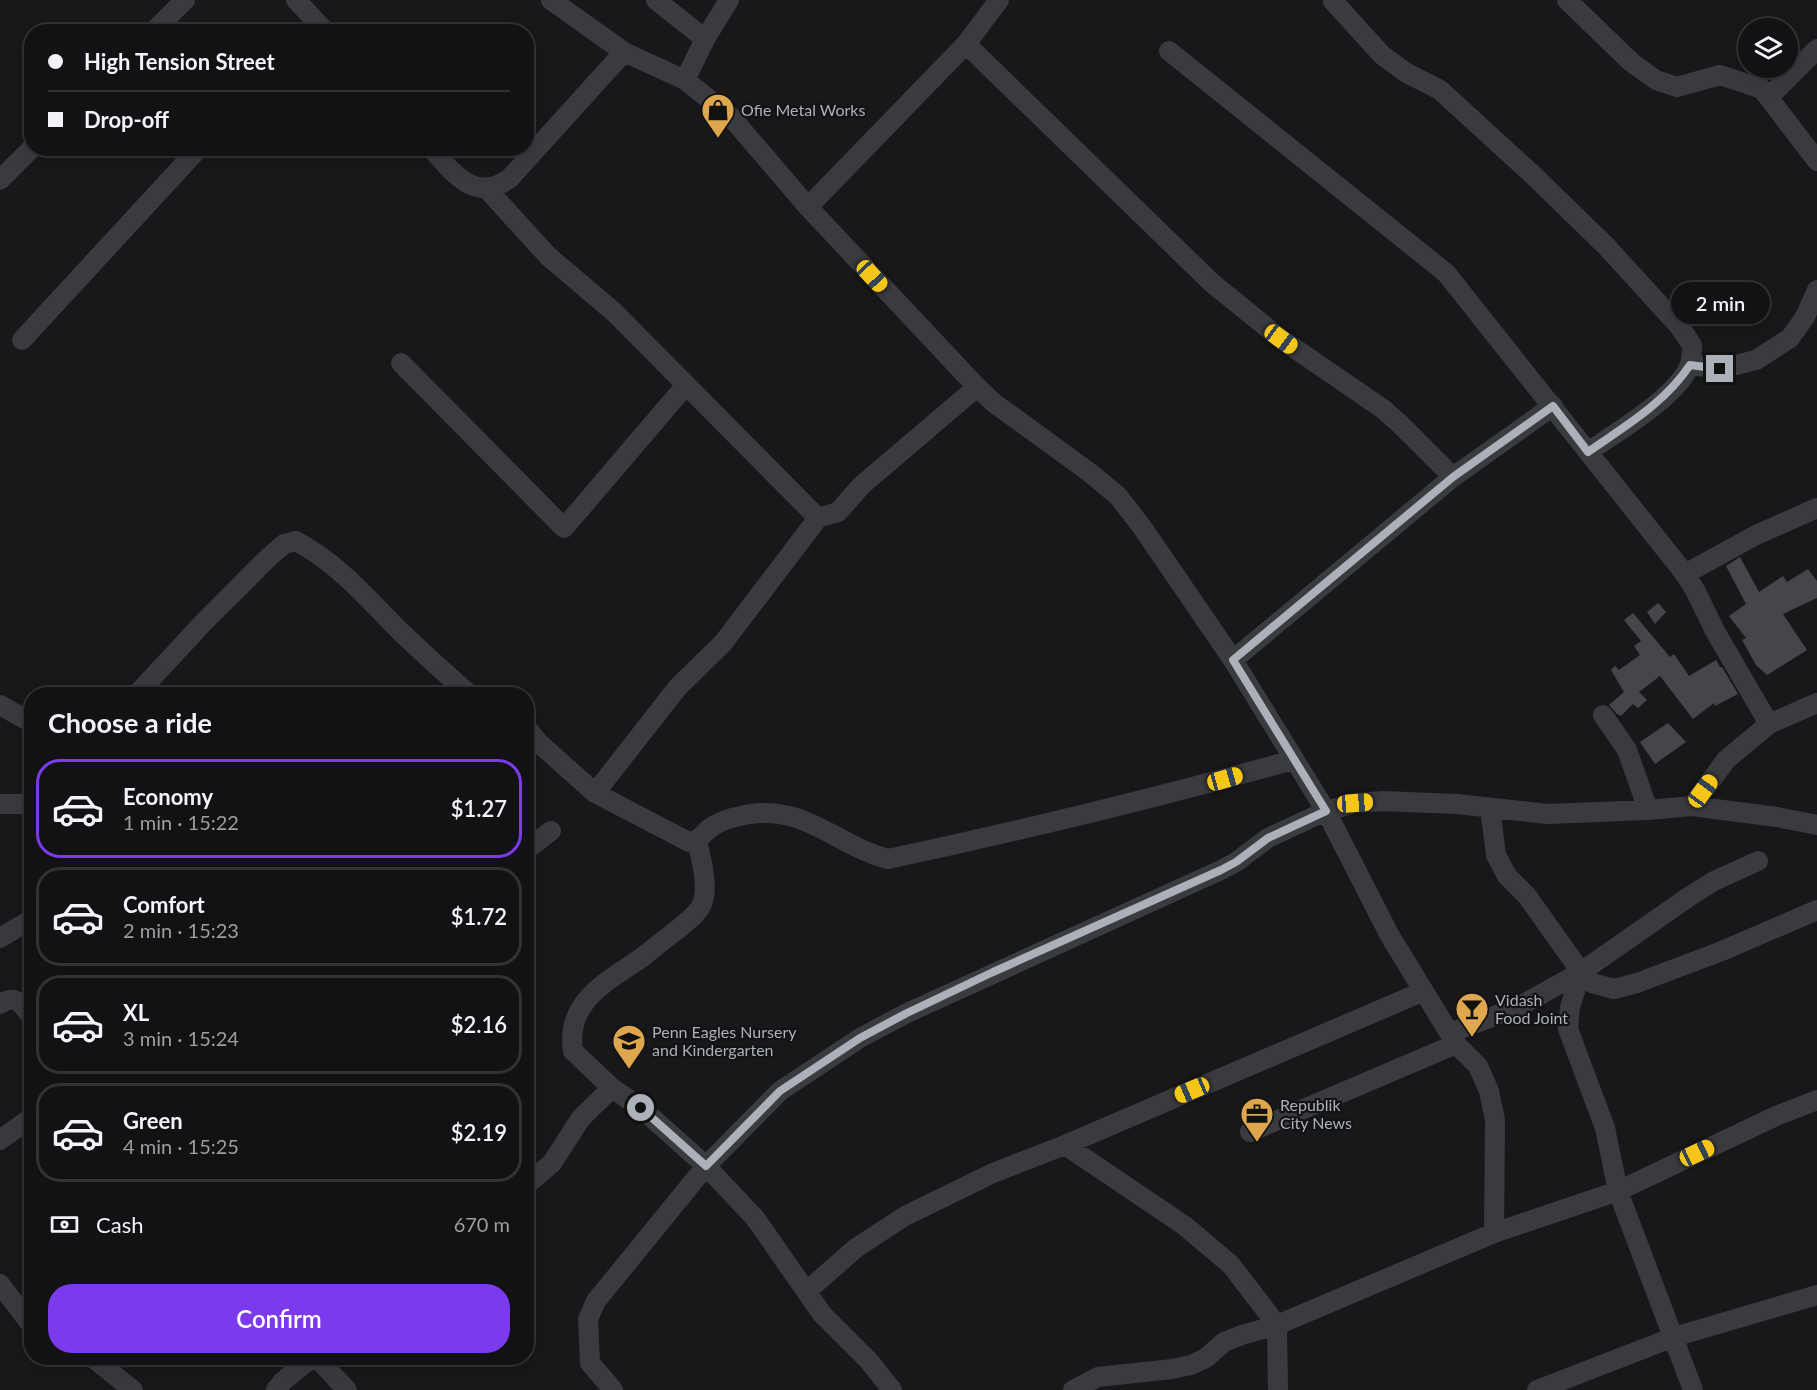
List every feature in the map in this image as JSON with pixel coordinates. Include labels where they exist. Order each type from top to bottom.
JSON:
[{"type":"street","points":[[161,24],[185,0]]},
{"type":"street","points":[[297,0],[312,24]]},
{"type":"street","points":[[551,0],[624,52],[685,80],[731,117],[808,207],[977,387],[994,403],[1089,472],[1118,496],[1142,527],[1233,660],[1326,811],[1390,936],[1453,1039],[1478,1066],[1489,1091],[1495,1120],[1494,1233]]},
{"type":"street","points":[[656,0],[705,39]]},
{"type":"street","points":[[685,80],[705,39],[729,0]]},
{"type":"street","points":[[808,207],[966,44],[999,0]]},
{"type":"street","points":[[1567,0],[1631,63],[1656,80],[1677,87],[1720,75],[1762,89],[1817,161]]},
{"type":"street","points":[[1333,1],[1382,55],[1405,72],[1440,90],[1453,100],[1606,246],[1679,326],[1692,345],[1690,365],[1677,384],[1647,411],[1588,452]]},
{"type":"street","points":[[966,44],[1212,283],[1281,339],[1383,409],[1453,477]]},
{"type":"street","points":[[1769,97],[1817,49]]},
{"type":"street","points":[[1169,51],[1446,273],[1685,574],[1769,724]]},
{"type":"street","points":[[534,151],[624,52]]},
{"type":"street","points":[[0,180],[24,156]]},
{"type":"street","points":[[22,340],[192,156]]},
{"type":"street","points":[[438,156],[456,176],[474,186],[486,188],[499,186],[510,178],[530,156]]},
{"type":"street","points":[[486,188],[548,256],[614,312],[818,518]]},
{"type":"street","points":[[1690,365],[1720,369],[1756,360],[1790,338],[1805,317],[1816,292]]},
{"type":"street","points":[[401,363],[564,528],[686,385]]},
{"type":"street","points":[[595,793],[678,687],[723,643],[818,518],[838,512],[862,485],[977,387]]},
{"type":"street","points":[[1233,660],[1453,477],[1553,406]]},
{"type":"street","points":[[1685,574],[1756,535],[1817,508]]},
{"type":"street","points":[[144,687],[269,557],[284,544],[296,541],[348,576],[405,635],[461,687]]},
{"type":"street","points":[[1692,806],[1725,760],[1769,724],[1817,703]]},
{"type":"street","points":[[0,705],[24,718]]},
{"type":"street","points":[[1604,715],[1627,750],[1648,810]]},
{"type":"street","points":[[534,737],[595,793],[689,842],[697,841],[717,823],[746,814],[770,812],[789,814],[876,856],[888,859],[997,836],[1180,792],[1293,760]]},
{"type":"street","points":[[613,1390],[590,1363],[588,1319],[596,1301],[706,1166],[780,1091],[860,1038],[982,977],[1221,870],[1236,862],[1268,838],[1326,811],[1355,803],[1383,801],[1457,804],[1548,814],[1692,806],[1778,817],[1817,825]]},
{"type":"street","points":[[0,804],[24,804]]},
{"type":"street","points":[[1490,808],[1496,855],[1507,876],[1527,896],[1581,972],[1592,983],[1614,989],[1636,983],[1722,951],[1817,910]]},
{"type":"street","points":[[534,844],[551,831]]},
{"type":"street","points":[[697,841],[705,880],[702,904],[689,921],[644,956],[603,982],[583,1004],[572,1027],[573,1051],[612,1088],[641,1108],[706,1166],[755,1218],[822,1314],[869,1361],[892,1390]]},
{"type":"street","points":[[1250,1132],[1520,1006],[1581,972],[1714,881],[1758,861]]},
{"type":"street","points":[[0,938],[24,924]]},
{"type":"street","points":[[1581,972],[1570,1007],[1568,1029],[1605,1128],[1618,1191],[1693,1390]]},
{"type":"street","points":[[807,1291],[856,1248],[905,1216],[993,1173],[1065,1145],[1424,991]]},
{"type":"street","points":[[0,1004],[6,999],[14,999],[24,1006]]},
{"type":"street","points":[[534,1178],[552,1163],[581,1118],[612,1088]]},
{"type":"street","points":[[1083,1388],[1098,1377],[1191,1365],[1206,1358],[1224,1342],[1277,1325],[1494,1233],[1618,1191],[1776,1116],[1817,1100]]},
{"type":"street","points":[[0,1140],[24,1123]]},
{"type":"street","points":[[1065,1145],[1185,1226],[1231,1265],[1277,1325],[1278,1390]]},
{"type":"street","points":[[0,1284],[24,1316]]},
{"type":"street","points":[[1537,1390],[1674,1337],[1817,1295]]},
{"type":"street","points":[[102,1365],[133,1390]]},
{"type":"street","points":[[276,1390],[283,1381],[303,1365]]},
{"type":"street","points":[[324,1365],[347,1390]]},
{"type":"building","points":[[1740,557],[1759,592],[1783,576],[1787,582],[1808,569],[1817,581],[1817,598],[1783,614],[1807,650],[1767,675],[1756,665],[1742,640],[1746,638],[1729,616],[1746,604],[1726,566]]},
{"type":"building","points":[[1658,603],[1666,612],[1655,624],[1647,612]]},
{"type":"building","points":[[1633,613],[1670,657],[1674,654],[1689,676],[1716,660],[1738,694],[1715,706],[1714,703],[1693,719],[1660,676],[1639,692],[1647,700],[1638,708],[1633,704],[1621,716],[1617,714],[1609,705],[1624,692],[1611,670],[1615,666],[1619,670],[1640,655],[1634,646],[1641,641],[1624,620]]},
{"type":"building","points":[[1668,723],[1686,742],[1655,764],[1640,742]]},
{"type":"place","name":"Ofie Metal Works","points":[[718,139]]},
{"type":"place","name":"Vidash Food Joint","points":[[1472,1038]]},
{"type":"place","name":"Penn Eagles Nursery and Kindergarten","points":[[629,1070]]},
{"type":"place","name":"Republik City News","points":[[1257,1143]]},
{"type":"route","points":[[641,1108],[706,1166],[780,1091],[860,1038],[993,972],[1221,870],[1236,862],[1268,838],[1326,811],[1233,660],[1453,477],[1553,406],[1588,452],[1647,411],[1677,384],[1690,365],[1720,369]]}]
